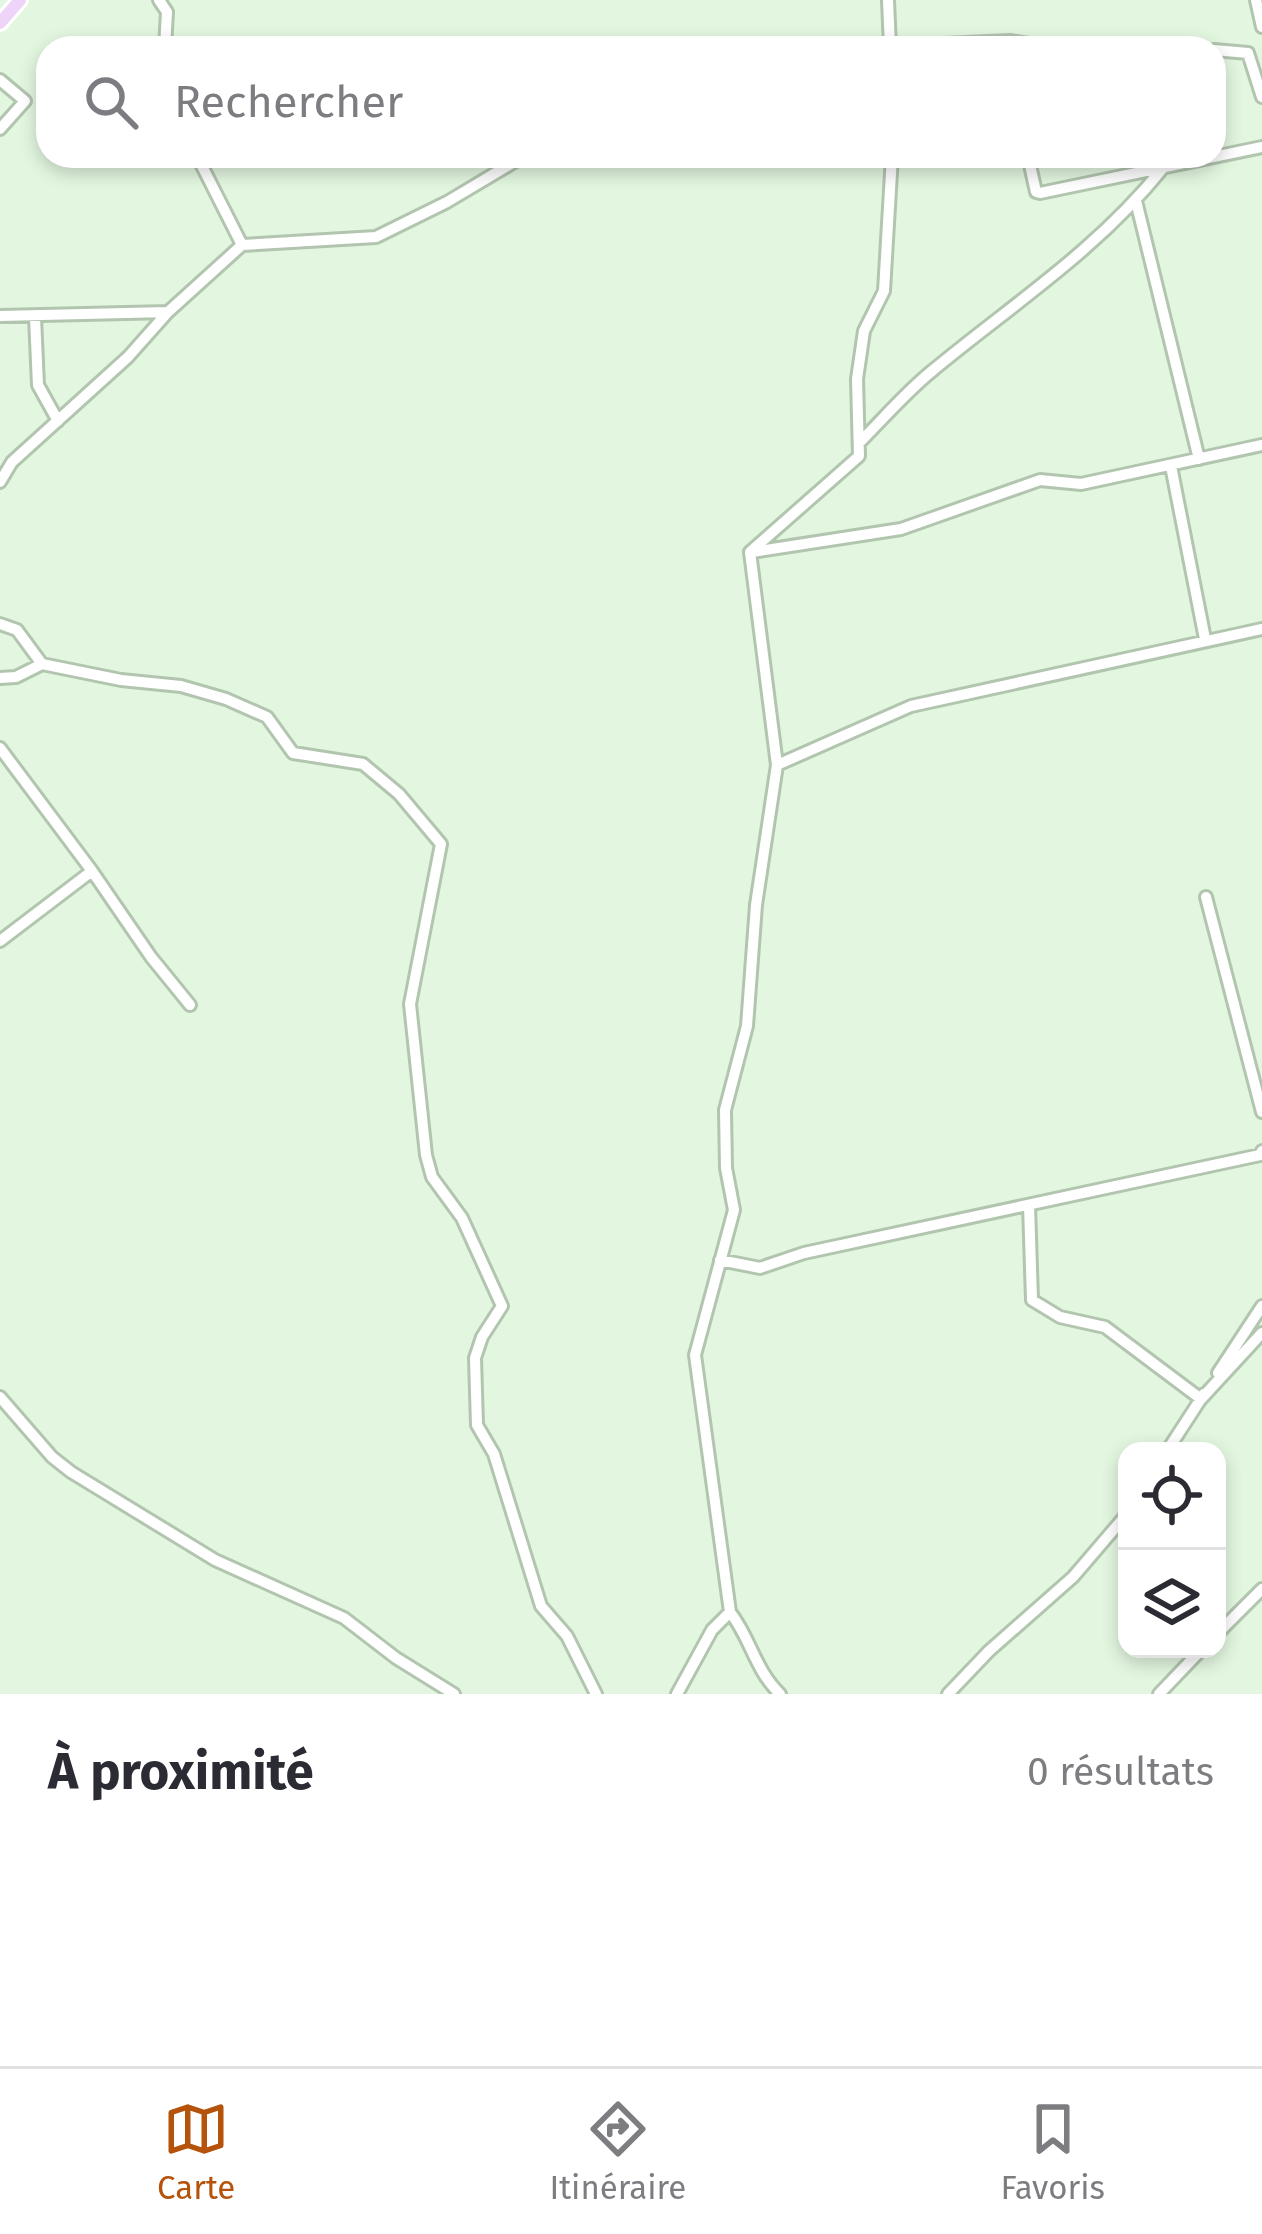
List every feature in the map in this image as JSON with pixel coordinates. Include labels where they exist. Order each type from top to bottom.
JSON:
[{"type":"main road","points":[[0,23],[20,0]]},
{"type":"street","points":[[159,0],[167,12],[166,36]]},
{"type":"street","points":[[888,0],[890,36]]},
{"type":"street","points":[[1256,0],[1262,27]]},
{"type":"street","points":[[1226,51],[1248,52],[1262,97]]},
{"type":"street","points":[[0,80],[25,101],[0,129]]},
{"type":"street","points":[[1226,152],[1262,147]]},
{"type":"street","points":[[203,168],[242,245]]},
{"type":"street","points":[[0,482],[12,462],[242,245],[376,237],[504,168]]},
{"type":"street","points":[[750,552],[859,456],[857,379],[864,331],[884,291],[891,168]]},
{"type":"street","points":[[1031,168],[1040,194],[1139,168]]},
{"type":"street","points":[[859,443],[929,373],[1050,282],[1136,201],[1158,168]]},
{"type":"street","points":[[1136,201],[1199,459]]},
{"type":"street","points":[[0,316],[168,312]]},
{"type":"street","points":[[35,317],[38,385],[58,421]]},
{"type":"street","points":[[750,552],[901,529],[1040,480],[1081,484],[1262,445]]},
{"type":"street","points":[[1171,466],[1204,639]]},
{"type":"street","points":[[750,552],[777,765],[756,905],[747,1026],[725,1110],[725,1168],[734,1210],[695,1355],[730,1612],[743,1628],[757,1667],[781,1694]]},
{"type":"street","points":[[0,624],[17,630],[42,664]]},
{"type":"street","points":[[777,765],[911,706],[1262,629]]},
{"type":"street","points":[[0,678],[16,677],[42,664],[181,686],[267,717],[293,753],[363,764],[399,794],[441,844],[410,1004],[425,1155],[432,1177],[462,1218],[502,1306],[475,1358],[477,1425],[494,1454],[541,1606],[568,1636],[596,1694]]},
{"type":"street","points":[[0,748],[190,1005]]},
{"type":"street","points":[[0,941],[92,871]]},
{"type":"street","points":[[1206,897],[1262,1112]]},
{"type":"street","points":[[720,1260],[760,1268],[804,1253],[1262,1151]]},
{"type":"street","points":[[1029,1205],[1032,1300],[1060,1317],[1106,1327],[1201,1399]]},
{"type":"street","points":[[1173,1442],[1262,1306]]},
{"type":"street","points":[[1201,1399],[1262,1333]]},
{"type":"street","points":[[0,1397],[71,1472],[215,1560],[344,1618],[454,1694]]},
{"type":"street","points":[[948,1694],[988,1651],[1087,1562],[1118,1525]]},
{"type":"street","points":[[1226,1625],[1262,1588]]},
{"type":"street","points":[[677,1694],[712,1630],[730,1612]]},
{"type":"street","points":[[1159,1694],[1193,1658]]}]
